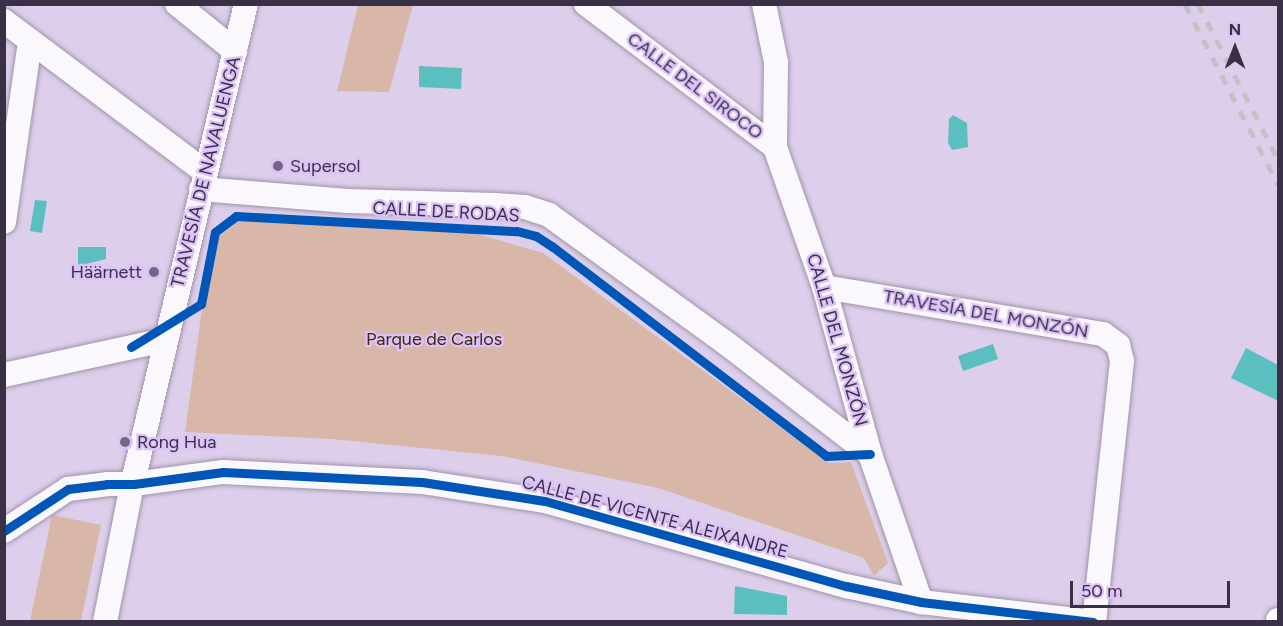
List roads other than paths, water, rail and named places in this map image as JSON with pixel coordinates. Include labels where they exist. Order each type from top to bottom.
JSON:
[{"type":"street","points":[[177,4],[235,51]]},
{"type":"street","name":"TRAVESÍA DE NAVALUENGA","points":[[105,621],[165,340],[246,4]]},
{"type":"street","name":"CALLE DEL SIROCO","points":[[586,4],[776,147]]},
{"type":"street","name":"CALLE DEL SIROCO","points":[[764,4],[776,62],[776,147]]},
{"type":"street","points":[[4,21],[203,181]]},
{"type":"street","points":[[4,222],[30,42]]},
{"type":"street","name":"CALLE DEL MONZÓN","points":[[776,147],[824,286],[870,454],[921,602]]},
{"type":"street","name":"CALLE DE RODAS","points":[[203,181],[348,201],[525,207],[549,215],[726,343],[870,454]]},
{"type":"street","name":"TRAVESÍA DEL MONZÓN","points":[[824,286],[1103,334],[1118,345],[1122,361],[1094,621]]},
{"type":"street","points":[[4,375],[165,340]]},
{"type":"street","name":"CALLE DE VICENTE ALEIXANDRE","points":[[4,531],[68,489],[134,484],[223,472],[422,482],[497,492],[623,521],[846,586],[921,602],[1094,621]]},
{"type":"railway","points":[[1185,4],[1278,184]]},
{"type":"railway","points":[[1198,4],[1278,159]]},
{"type":"place","name":"Supersol","points":[[278,166]]},
{"type":"place","name":"Häärnett","points":[[154,272]]},
{"type":"place","name":"Rong Hua","points":[[125,442]]},
{"type":"park label","name":"Parque de Carlos","points":[[434,339]]}]
